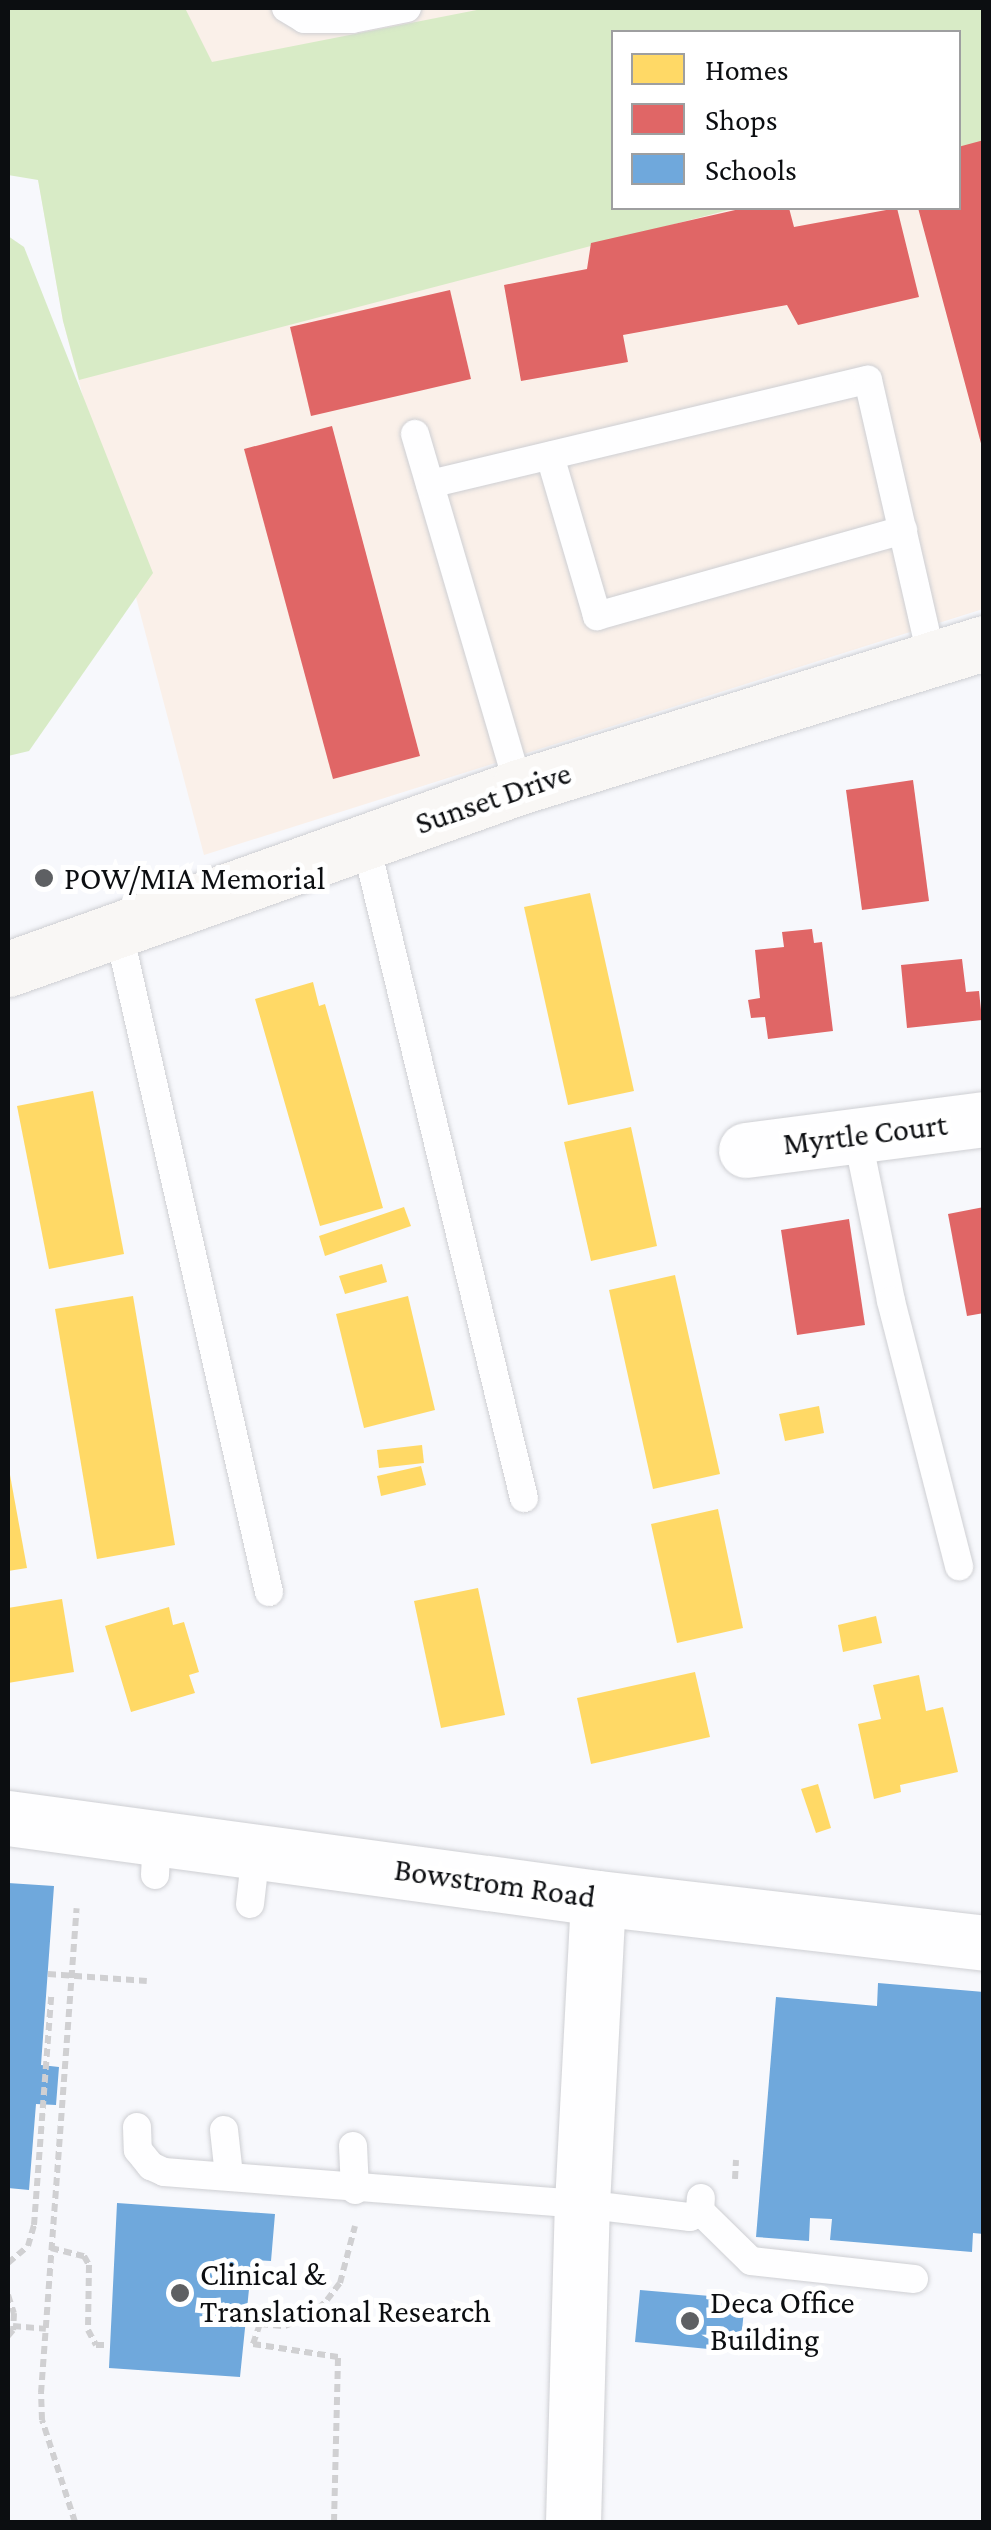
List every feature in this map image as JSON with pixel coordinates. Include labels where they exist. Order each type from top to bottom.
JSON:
[{"type":"street","name":"Sunset Drive","points":[[8,969],[519,787],[984,643]]},
{"type":"street","name":"Myrtle Court","points":[[746,1150],[984,1119]]},
{"type":"street","name":"Bowstrom Road","points":[[8,1818],[156,1858],[253,1878],[380,1882],[598,1898],[720,1927],[984,1943]]},
{"type":"street","points":[[574,2522],[582,2204],[598,1898]]},
{"type":"lane","points":[[286,8],[304,19],[336,19],[407,8]]},
{"type":"lane","points":[[430,484],[868,380],[932,659]]},
{"type":"lane","points":[[415,434],[519,787]]},
{"type":"lane","points":[[550,456],[597,616],[902,530]]},
{"type":"lane","points":[[365,842],[524,1498]]},
{"type":"lane","points":[[118,929],[269,1592]]},
{"type":"lane","points":[[857,1135],[891,1301],[959,1566]]},
{"type":"lane","points":[[137,2127],[138,2150],[151,2166],[164,2172],[229,2175],[354,2190],[582,2204],[690,2217],[701,2204],[751,2261],[914,2280]]},
{"type":"lane","points":[[224,2130],[229,2175]]},
{"type":"lane","points":[[354,2146],[354,2190]]},
{"type":"path","points":[[75,2522],[42,2420],[77,1908]]},
{"type":"path","points":[[48,1974],[146,1981]]},
{"type":"path","points":[[8,2263],[28,2246],[34,2225],[50,1997]]},
{"type":"path","points":[[334,2522],[338,2358],[252,2344],[260,2324],[284,2326],[309,2317],[340,2283],[354,2240],[354,2190]]},
{"type":"path","points":[[51,2248],[84,2256],[88,2266],[88,2330],[96,2346],[104,2346]]},
{"type":"path","points":[[8,2295],[13,2326],[8,2336]]},
{"type":"path","points":[[13,2326],[46,2329]]},
{"type":"shaded area","points":[[8,8],[983,8],[983,609],[204,855],[63,321]]},
{"type":"green space","points":[[8,8],[185,8],[212,62],[487,8],[983,8],[983,143],[961,148],[961,30],[611,30],[611,210],[728,210],[79,380],[63,321],[38,180],[8,175]]},
{"type":"green space","points":[[8,236],[24,247],[153,573],[29,751],[8,756]]},
{"type":"building: Homes","points":[[590,893],[634,1091],[568,1105],[524,907]]},
{"type":"building: Homes","points":[[313,982],[319,1006],[325,1004],[383,1208],[320,1226],[255,999]]},
{"type":"building: Homes","points":[[93,1091],[124,1254],[49,1269],[17,1106]]},
{"type":"building: Homes","points":[[631,1127],[657,1246],[591,1261],[564,1142]]},
{"type":"building: Homes","points":[[404,1207],[411,1226],[325,1256],[319,1236]]},
{"type":"building: Homes","points":[[382,1264],[387,1282],[345,1294],[339,1276]]},
{"type":"building: Homes","points":[[675,1275],[720,1474],[653,1489],[609,1290]]},
{"type":"building: Homes","points":[[133,1296],[175,1545],[97,1559],[55,1309]]},
{"type":"building: Homes","points":[[408,1296],[435,1410],[364,1428],[336,1314]]},
{"type":"building: Homes","points":[[819,1406],[824,1433],[785,1441],[779,1414]]},
{"type":"building: Homes","points":[[422,1445],[424,1463],[379,1468],[377,1450]]},
{"type":"building: Homes","points":[[8,1464],[27,1568],[8,1571]]},
{"type":"building: Homes","points":[[421,1466],[426,1485],[381,1496],[377,1476]]},
{"type":"building: Homes","points":[[718,1509],[743,1628],[677,1643],[651,1524]]},
{"type":"building: Homes","points":[[478,1588],[505,1715],[441,1728],[414,1601]]},
{"type":"building: Homes","points":[[62,1599],[74,1672],[8,1683],[8,1608]]},
{"type":"building: Homes","points":[[169,1607],[173,1625],[184,1622],[199,1672],[189,1675],[195,1693],[131,1712],[105,1626]]},
{"type":"building: Homes","points":[[876,1616],[882,1643],[843,1652],[838,1625]]},
{"type":"building: Homes","points":[[695,1672],[710,1737],[591,1764],[577,1698]]},
{"type":"building: Homes","points":[[919,1675],[926,1711],[943,1707],[958,1772],[900,1785],[901,1792],[874,1799],[858,1724],[881,1719],[873,1685]]},
{"type":"building: Homes","points":[[818,1784],[831,1828],[816,1833],[801,1789]]},
{"type":"building: Shops","points":[[984,140],[984,447],[919,210],[961,210],[961,146]]},
{"type":"building: Shops","points":[[735,210],[790,210],[794,227],[897,210],[919,297],[798,325],[787,305],[623,335],[628,362],[521,381],[504,285],[587,269],[591,243]]},
{"type":"building: Shops","points":[[450,290],[471,379],[311,416],[290,327]]},
{"type":"building: Shops","points":[[332,426],[420,756],[333,779],[244,449]]},
{"type":"building: Shops","points":[[913,780],[929,901],[862,910],[846,790]]},
{"type":"building: Shops","points":[[812,929],[814,943],[822,942],[833,1031],[768,1039],[765,1017],[751,1018],[748,1000],[760,998],[755,950],[784,947],[782,932]]},
{"type":"building: Shops","points":[[962,959],[966,992],[979,991],[982,1020],[907,1028],[901,965]]},
{"type":"building: Shops","points":[[984,1207],[984,1313],[967,1316],[948,1214]]},
{"type":"building: Shops","points":[[849,1219],[865,1325],[797,1335],[781,1230]]},
{"type":"building: Schools","points":[[8,1883],[54,1886],[41,2065],[59,2067],[56,2105],[36,2104],[29,2190],[8,2188]]},
{"type":"building: Schools","points":[[878,1983],[984,1992],[984,2234],[973,2233],[972,2252],[830,2240],[832,2219],[810,2218],[809,2241],[756,2237],[776,1997],[877,2006]]},
{"type":"building: Schools","name":"Clinical & Translational Research","points":[[117,2203],[275,2214],[271,2261],[252,2260],[240,2377],[109,2368]]},
{"type":"building: Schools","name":"Deca Office Building","points":[[640,2290],[745,2299],[740,2352],[635,2342]]},
{"type":"place","name":"POW/MIA Memorial","points":[[44,878]]},
{"type":"place","name":"Clinical & Translational Research","points":[[180,2293]]},
{"type":"place","name":"Deca Office Building","points":[[690,2321]]}]
